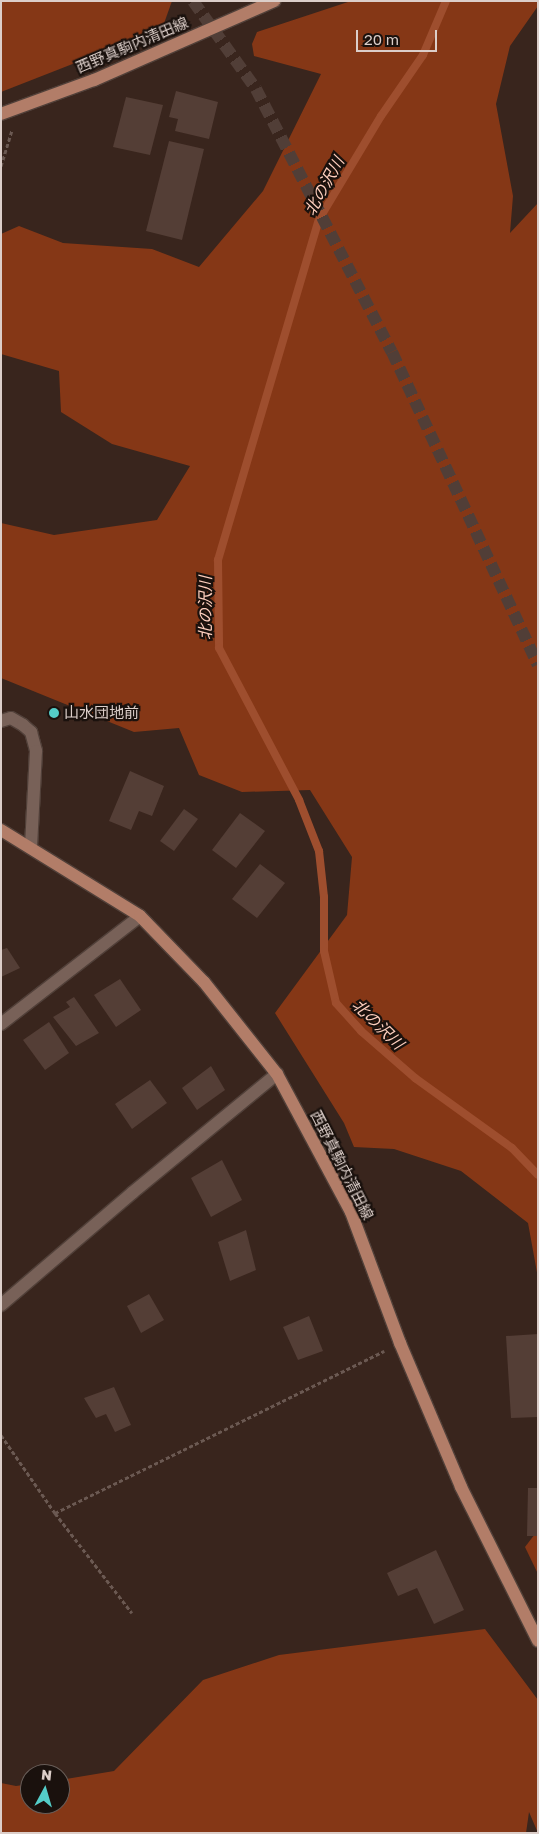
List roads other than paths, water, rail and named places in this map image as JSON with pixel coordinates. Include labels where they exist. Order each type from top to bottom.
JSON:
[{"type":"main road","name":"西野真駒内清田線","points":[[1,114],[94,80],[274,1]]},
{"type":"main road","name":"西野真駒内清田線","points":[[1,830],[140,916],[204,982],[278,1074],[351,1212],[400,1343],[461,1487],[538,1641]]},
{"type":"street","points":[[1,721],[11,718],[23,725],[31,732],[36,751],[31,848]]},
{"type":"street","points":[[1,1024],[140,916]]},
{"type":"street","points":[[1,1305],[132,1192],[278,1074]]},
{"type":"waterway","name":"北の沢川","points":[[446,1],[423,55],[381,116],[319,219],[218,560],[219,648],[299,800],[319,851],[324,897],[324,951],[336,1003],[361,1031],[415,1078],[512,1148],[538,1175]]},
{"type":"tunnel","points":[[193,1],[256,89],[392,352],[538,665]]},
{"type":"place","name":"山水団地前","points":[[54,713]]}]
